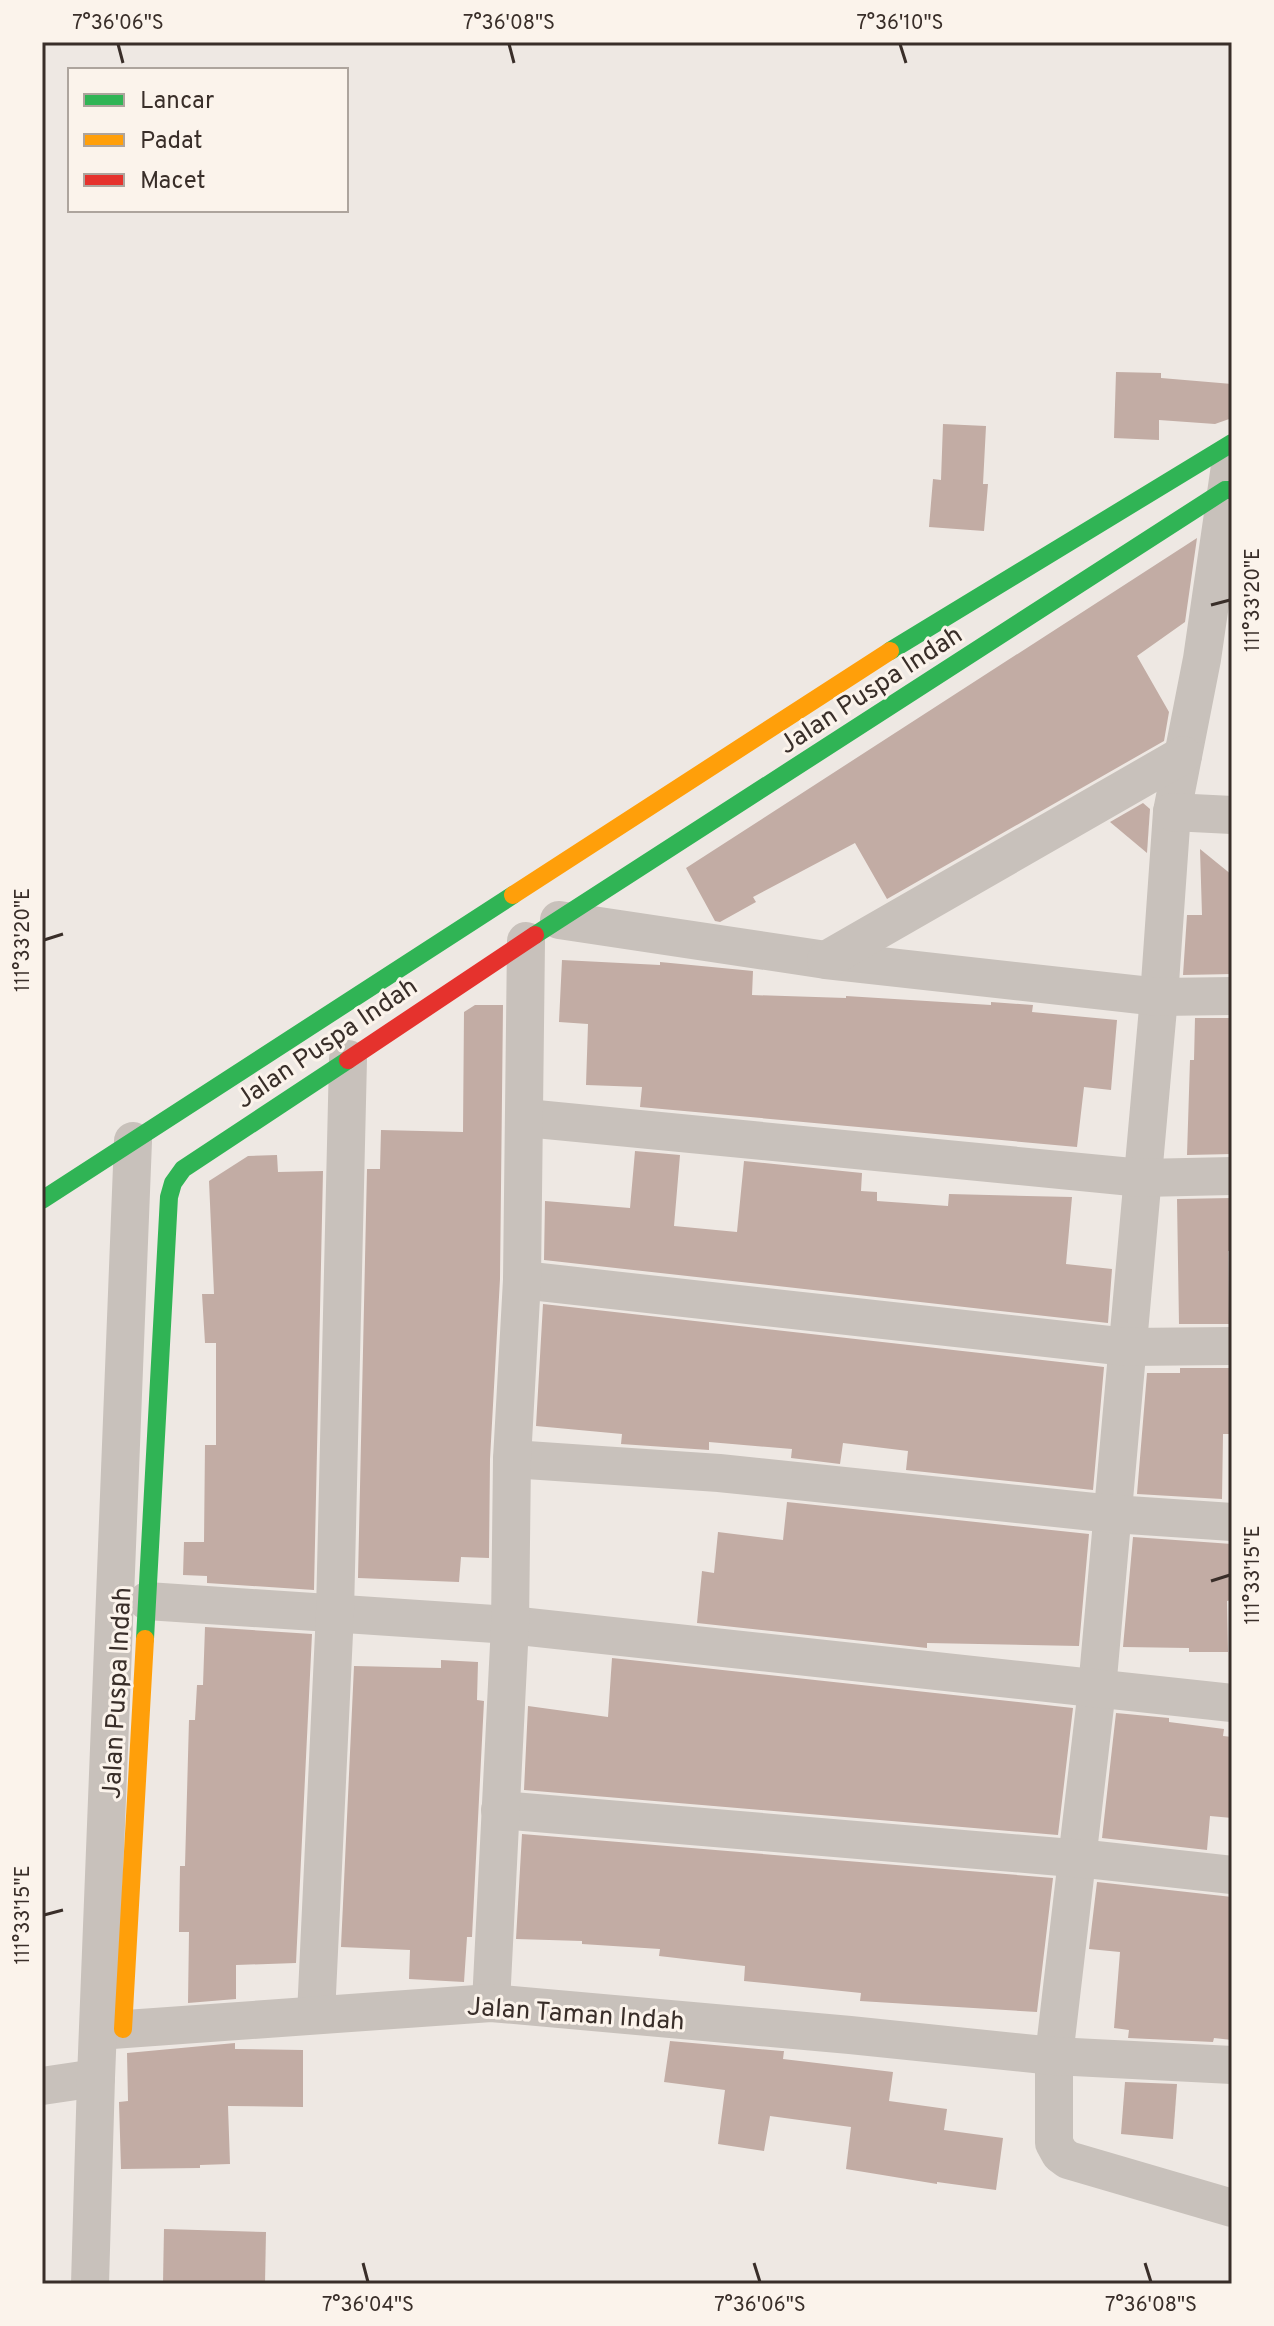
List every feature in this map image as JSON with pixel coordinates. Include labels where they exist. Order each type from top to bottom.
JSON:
[{"type":"street","points":[[42,1200],[913,636],[1232,443]]},
{"type":"street","points":[[1230,478],[1217,659],[1183,755],[1172,812],[1159,997],[1097,1689],[1054,2056],[1054,2143],[1068,2160],[1231,2202]]},
{"type":"street","name":"Jalan Puspa Indah","points":[[110,2030],[147,1601],[169,1197],[173,1183],[183,1169],[1230,478]]},
{"type":"street","points":[[826,960],[1183,755]]},
{"type":"street","points":[[1172,812],[1232,815]]},
{"type":"street","points":[[559,920],[826,960],[1159,997],[1232,996]]},
{"type":"street","points":[[491,2003],[510,1625],[512,1459],[522,1280],[526,941]]},
{"type":"street","points":[[316,2015],[335,1612],[348,1059]]},
{"type":"street","points":[[526,1118],[1142,1178],[1232,1176]]},
{"type":"street","points":[[90,2284],[96,2078],[110,2030],[133,1141]]},
{"type":"street","points":[[522,1280],[1127,1347],[1232,1346]]},
{"type":"street","points":[[512,1459],[719,1473],[1113,1514],[1232,1522]]},
{"type":"street","points":[[147,1601],[510,1625],[1230,1701]]},
{"type":"street","points":[[500,1810],[1232,1875]]},
{"type":"street","name":"Jalan Taman Indah","points":[[110,2030],[491,2003],[1054,2056],[1232,2065]]},
{"type":"street","points":[[42,2086],[96,2078]]},
{"type":"building","points":[[1116,372],[1161,373],[1161,378],[1232,384],[1232,418],[1215,424],[1159,420],[1159,440],[1114,438]]},
{"type":"building","points":[[943,424],[986,426],[983,484],[988,484],[984,531],[929,527],[933,479],[941,480]]},
{"type":"building","points":[[1197,538],[1185,622],[1137,656],[1169,712],[1164,741],[887,899],[855,843],[753,897],[756,902],[720,922],[715,921],[686,868]]},
{"type":"building","points":[[1143,803],[1150,809],[1147,853],[1110,822]]},
{"type":"building","points":[[1200,849],[1232,875],[1232,974],[1183,975],[1187,915],[1202,915]]},
{"type":"building","points":[[562,960],[660,965],[660,962],[753,971],[752,995],[846,996],[991,1005],[991,1002],[1033,1005],[1032,1012],[1117,1020],[1111,1090],[1084,1087],[1077,1147],[640,1107],[642,1087],[586,1085],[588,1024],[559,1022]]},
{"type":"building","points":[[475,1005],[503,1005],[500,1279],[490,1459],[489,1558],[461,1557],[459,1582],[358,1578],[367,1169],[380,1169],[381,1130],[463,1132],[464,1012]]},
{"type":"building","points":[[1195,1018],[1232,1018],[1232,1154],[1187,1155],[1190,1060],[1194,1060]]},
{"type":"building","points":[[635,1151],[680,1155],[674,1226],[737,1232],[744,1161],[862,1173],[861,1191],[877,1192],[877,1201],[948,1206],[949,1194],[1072,1197],[1066,1264],[1112,1269],[1108,1323],[544,1260],[545,1201],[630,1208]]},
{"type":"building","points":[[277,1155],[278,1172],[323,1171],[314,1590],[207,1583],[207,1576],[183,1575],[184,1542],[204,1542],[205,1445],[216,1445],[216,1343],[205,1343],[202,1294],[214,1294],[209,1181],[248,1156]]},
{"type":"building","points":[[1232,1198],[1232,1251],[1228,1251],[1229,1324],[1179,1324],[1177,1199]]},
{"type":"building","points":[[543,1304],[1104,1367],[1093,1490],[906,1470],[908,1451],[843,1443],[840,1464],[791,1458],[792,1449],[709,1442],[709,1450],[621,1444],[622,1434],[536,1426]]},
{"type":"building","points":[[1180,1368],[1232,1368],[1232,1434],[1223,1434],[1222,1499],[1137,1494],[1147,1373],[1180,1373]]},
{"type":"building","points":[[787,1502],[1089,1534],[1079,1646],[927,1643],[927,1648],[697,1623],[702,1571],[714,1573],[718,1532],[783,1540]]},
{"type":"building","points":[[1133,1537],[1232,1544],[1232,1600],[1227,1601],[1228,1652],[1123,1647]]},
{"type":"building","points":[[205,1627],[312,1634],[296,1963],[236,1965],[236,1999],[188,2003],[189,1932],[179,1932],[180,1866],[185,1866],[189,1720],[195,1720],[197,1685],[203,1685]]},
{"type":"building","points":[[612,1658],[1073,1708],[1058,1835],[524,1790],[528,1706],[608,1717]]},
{"type":"building","points":[[441,1660],[478,1662],[477,1700],[484,1701],[472,1937],[467,1937],[464,1982],[409,1979],[410,1950],[341,1947],[354,1666],[441,1668]]},
{"type":"building","points":[[1116,1713],[1169,1718],[1169,1722],[1224,1729],[1223,1736],[1232,1737],[1232,1818],[1210,1816],[1207,1850],[1102,1838]]},
{"type":"building","points":[[522,1834],[1053,1878],[1037,2012],[860,2001],[861,1993],[744,1981],[745,1966],[659,1956],[660,1949],[582,1944],[582,1941],[516,1939]]},
{"type":"building","points":[[1097,1882],[1232,1897],[1232,2040],[1128,2038],[1129,2030],[1114,2028],[1120,1952],[1089,1949]]},
{"type":"building","points":[[670,2041],[784,2051],[783,2059],[893,2072],[889,2101],[947,2109],[944,2130],[1003,2138],[996,2190],[846,2169],[851,2127],[770,2116],[764,2151],[718,2144],[725,2090],[664,2082]]},
{"type":"building","points":[[235,2043],[235,2049],[303,2050],[303,2107],[228,2106],[230,2164],[200,2165],[200,2168],[121,2169],[119,2102],[128,2101],[127,2053]]},
{"type":"building","points":[[1125,2082],[1177,2084],[1173,2139],[1121,2134]]},
{"type":"building","points":[[164,2229],[266,2232],[265,2284],[163,2282]]},
{"type":"traffic: fast","points":[[890,651],[1232,443]]},
{"type":"traffic: fast","points":[[535,935],[1225,490],[1232,490]]},
{"type":"traffic: fast","points":[[42,1200],[513,895]]},
{"type":"traffic: fast","points":[[145,1639],[169,1197],[173,1183],[183,1169],[348,1060]]},
{"type":"traffic: slow","points":[[513,895],[890,651]]},
{"type":"traffic: slow","points":[[123,2029],[145,1639]]},
{"type":"traffic: jam","points":[[348,1060],[535,935]]}]
